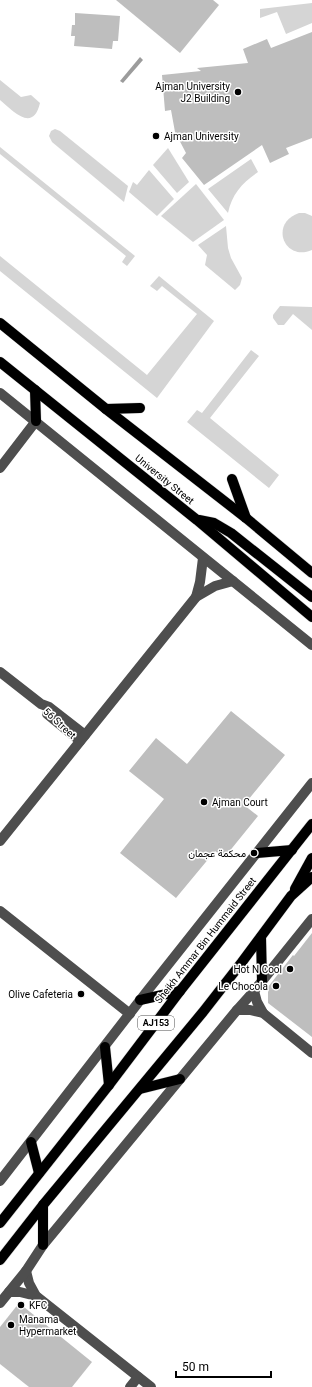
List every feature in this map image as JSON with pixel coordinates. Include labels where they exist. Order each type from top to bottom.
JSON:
[{"type":"main road","name":"University Street","points":[[0,323],[106,409],[246,518],[312,573]]},
{"type":"main road","name":"University Street","points":[[0,362],[197,520],[312,617]]},
{"type":"main road","points":[[35,390],[36,422]]},
{"type":"main road","points":[[106,409],[140,408]]},
{"type":"main road","points":[[232,479],[246,518]]},
{"type":"main road","points":[[197,520],[214,523],[231,533],[312,597]]},
{"type":"main road","name":"Sheikh Ammar Bin Hummaid Street","points":[[0,1223],[312,824]]},
{"type":"main road","points":[[257,853],[292,850]]},
{"type":"main road","points":[[291,896],[312,858]]},
{"type":"main road","name":"AJ153","points":[[0,1260],[43,1205],[208,1006],[291,896],[312,877]]},
{"type":"main road","points":[[261,937],[262,981]]},
{"type":"main road","points":[[140,1000],[180,991]]},
{"type":"main road","points":[[105,1047],[109,1085]]},
{"type":"main road","points":[[140,1089],[180,1079]]},
{"type":"main road","points":[[31,1142],[39,1173]]},
{"type":"main road","points":[[43,1205],[43,1245]]},
{"type":"street","points":[[0,393],[312,645]]},
{"type":"street","points":[[0,468],[36,422]]},
{"type":"street","points":[[196,597],[202,574],[203,558]]},
{"type":"street","points":[[0,841],[196,597],[215,586],[233,582]]},
{"type":"street","name":"56 Street","points":[[0,672],[41,704],[45,712],[82,738]]},
{"type":"street","points":[[0,1181],[140,1000],[312,783]]},
{"type":"street","points":[[0,911],[130,1014]]},
{"type":"street","points":[[0,1303],[26,1271],[43,1245],[312,919]]},
{"type":"street","points":[[254,991],[257,1002],[263,1013],[312,1053]]},
{"type":"street","points":[[237,1010],[250,1010],[263,1013]]},
{"type":"street","points":[[26,1271],[29,1283],[36,1296],[150,1387]]},
{"type":"street","points":[[9,1292],[20,1292],[36,1296]]},
{"type":"street","points":[[130,1387],[138,1377]]},
{"type":"shaded area","points":[[312,3],[312,23],[286,34],[277,12],[260,18],[260,9]]},
{"type":"shaded area","points":[[140,57],[143,60],[123,83],[120,81]]},
{"type":"shaded area","points":[[0,80],[21,97],[31,95],[40,103],[37,112],[33,117],[22,117],[0,100]]},
{"type":"shaded area","points":[[55,129],[60,131],[128,186],[124,202],[52,142],[49,136],[51,131]]},
{"type":"shaded area","points":[[0,147],[135,256],[127,266],[122,262],[126,256],[0,154]]},
{"type":"shaded area","points":[[168,148],[189,182],[177,193],[153,165]]},
{"type":"shaded area","points":[[251,159],[258,172],[247,180],[238,190],[232,200],[228,213],[208,189]]},
{"type":"shaded area","points":[[149,170],[174,199],[157,216],[129,192],[133,182],[137,185]]},
{"type":"shaded area","points":[[196,184],[224,220],[193,242],[161,216]]},
{"type":"shaded area","points":[[299,213],[305,213],[312,216],[312,250],[302,252],[294,251],[284,240],[284,225],[290,218]]},
{"type":"shaded area","points":[[226,226],[228,248],[231,258],[242,278],[240,285],[235,290],[205,265],[207,255],[198,245]]},
{"type":"shaded area","points":[[0,256],[147,375],[197,314],[162,286],[157,291],[150,286],[159,276],[214,321],[157,398],[0,271]]},
{"type":"shaded area","points":[[280,306],[312,307],[312,330],[293,314],[284,325],[278,325],[273,318],[273,315]]},
{"type":"shaded area","points":[[251,350],[259,356],[210,418],[279,475],[269,488],[187,422],[197,410],[202,413]]},
{"type":"building","points":[[116,0],[213,0],[219,5],[180,53]]},
{"type":"building","points":[[75,13],[120,16],[118,41],[113,41],[112,49],[74,46],[75,36],[71,36],[72,25],[75,25]]},
{"type":"building","name":"Ajman University J2 Building","points":[[312,32],[312,138],[286,148],[289,154],[270,163],[262,145],[204,185],[182,158],[186,153],[175,132],[171,110],[165,111],[162,75],[201,71],[197,68],[248,63],[243,49],[267,39],[271,48]]},
{"type":"building","name":"Ajman Court","points":[[231,711],[285,755],[244,805],[258,816],[224,858],[215,851],[176,898],[120,853],[164,799],[129,771],[156,738],[187,764]]},
{"type":"building","points":[[312,933],[312,1037],[268,1003],[268,987]]},
{"type":"building","points":[[19,1303],[92,1362],[72,1387],[29,1387],[0,1364],[0,1327]]},
{"type":"place","name":"Ajman University J2 Building","points":[[238,92]]},
{"type":"place","name":"Ajman University","points":[[156,136]]},
{"type":"place","name":"Ajman Court","points":[[204,802]]},
{"type":"place","name":"محكمة عجمان","points":[[254,853]]},
{"type":"place","name":"Hot N Cool","points":[[290,969]]},
{"type":"place","name":"Le Chocola","points":[[276,986]]},
{"type":"place","name":"Olive Cafeteria","points":[[81,994]]},
{"type":"place","name":"KFC","points":[[21,1305]]},
{"type":"place","name":"Manama Hypermarket","points":[[11,1325]]}]
